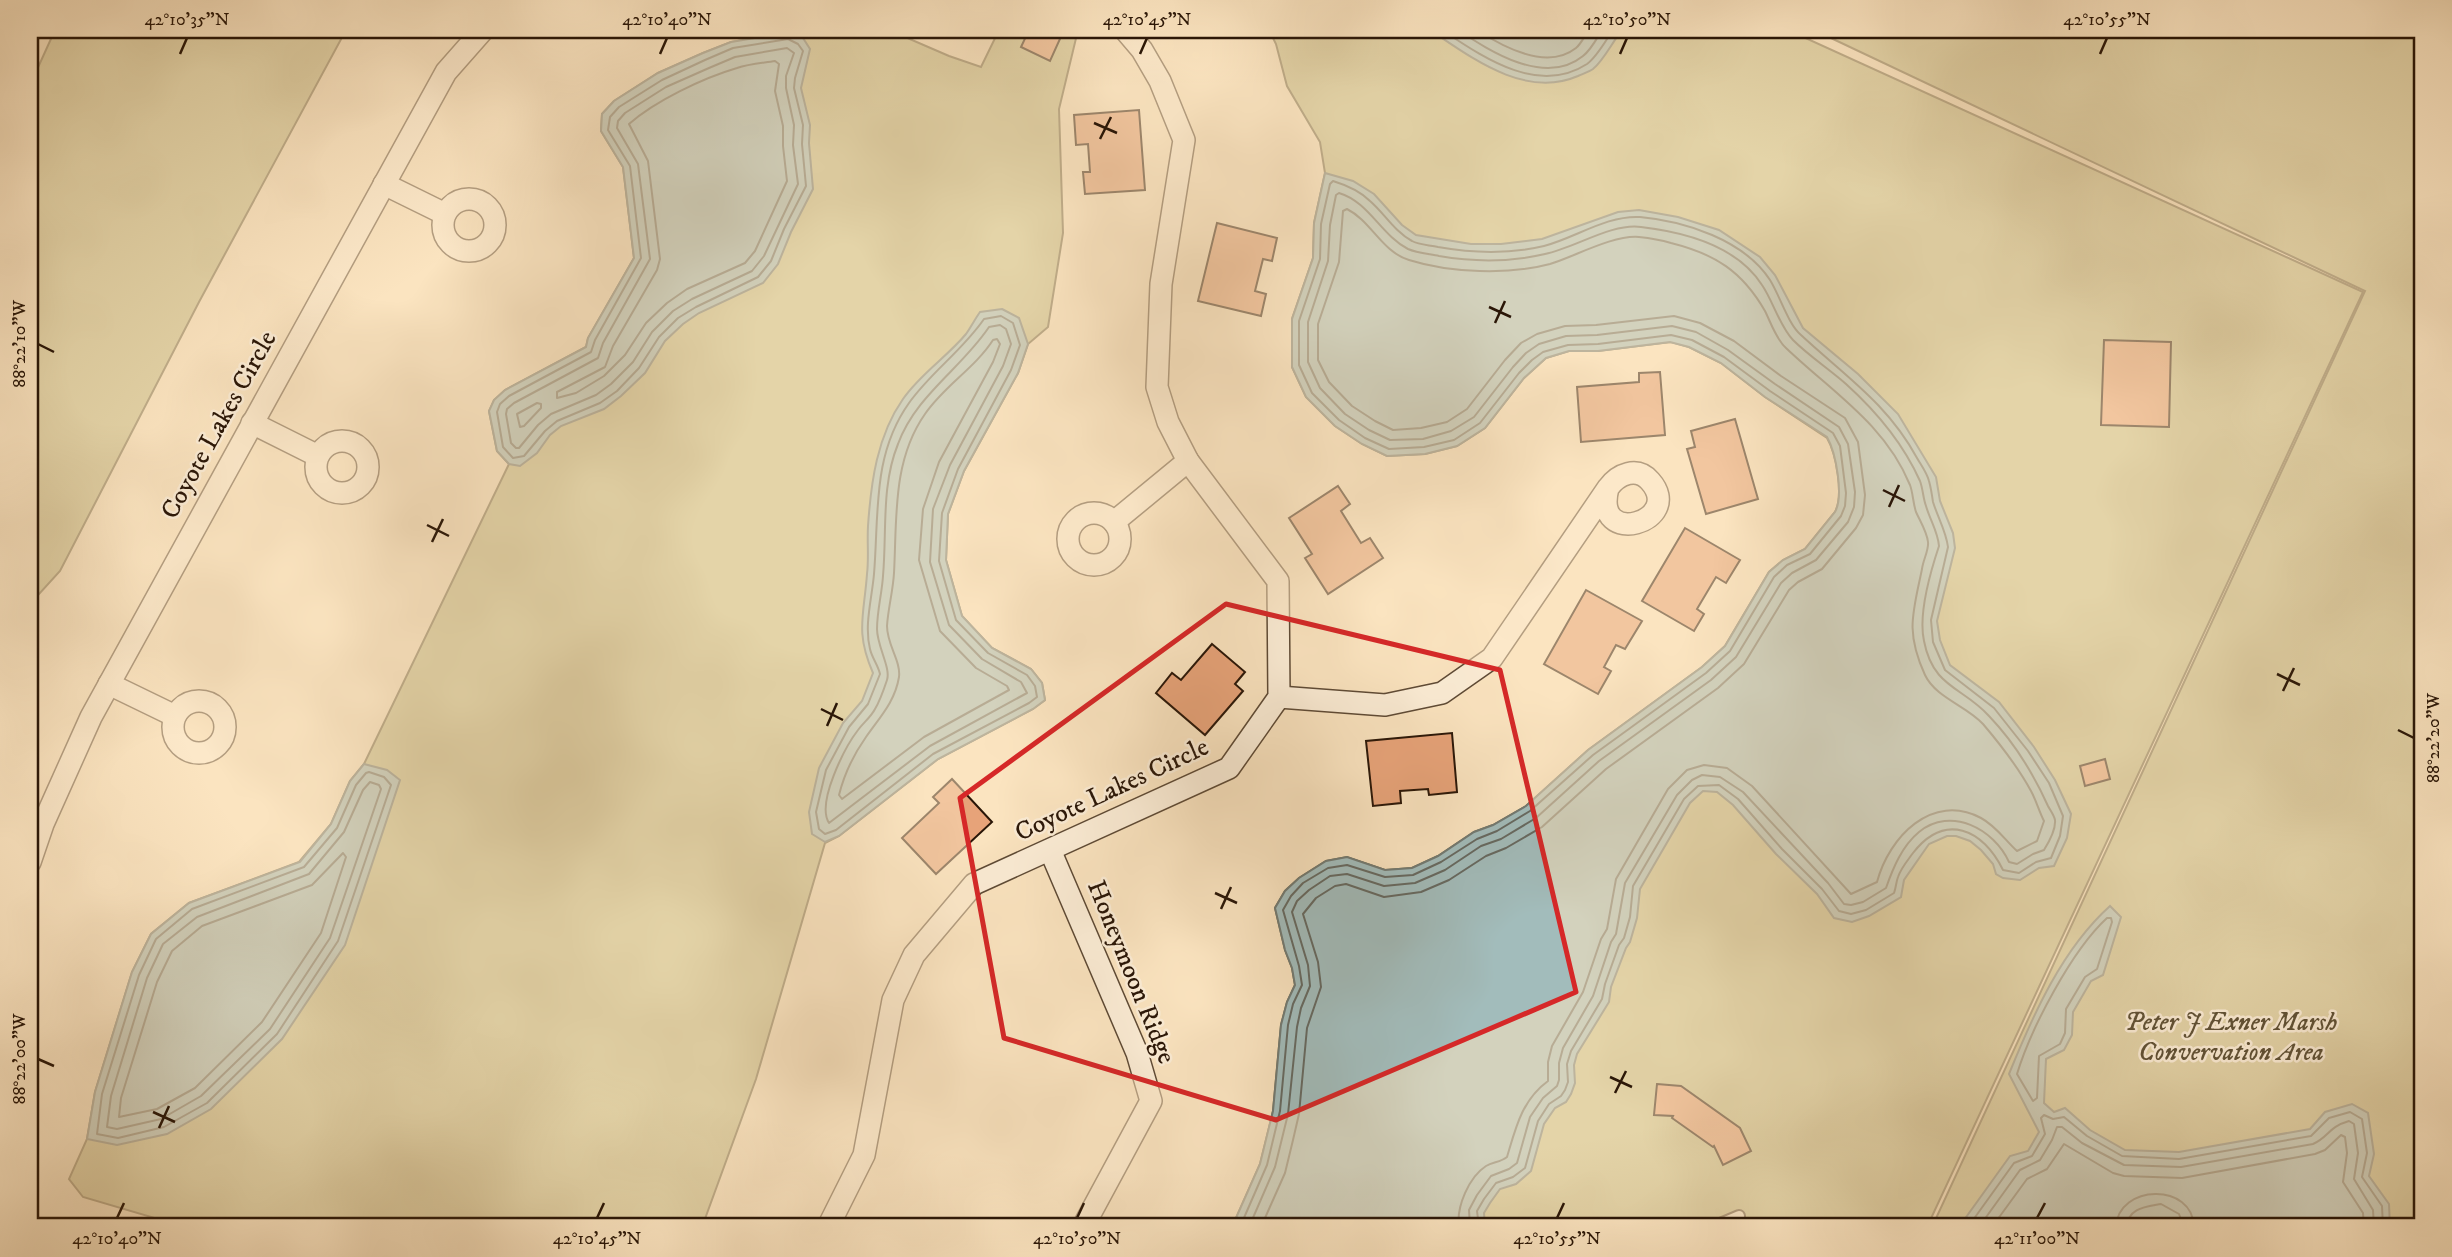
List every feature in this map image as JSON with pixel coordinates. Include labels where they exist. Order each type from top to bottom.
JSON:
[{"type":"street","name":"Coyote Lakes Circle","points":[[30,862],[48,812],[91,717],[446,72],[483,30]]},
{"type":"street","points":[[1125,30],[1142,50],[1160,81],[1184,140],[1161,284],[1157,387],[1168,422],[1188,461],[1278,581],[1279,697],[1385,705],[1442,694],[1492,659],[1608,488]]},
{"type":"street","points":[[384,184],[445,214]]},
{"type":"street","points":[[253,423],[318,456]]},
{"type":"street","points":[[1114,522],[1188,461]]},
{"type":"street","points":[[109,684],[176,716]]},
{"type":"street","name":"Coyote Lakes Circle","points":[[828,1227],[864,1155],[893,1000],[914,955],[974,884],[1229,768],[1279,697]]},
{"type":"street","name":"Honeymoon Ridge","points":[[1050,850],[1137,1053],[1151,1101],[1083,1227]]},
{"type":"lane","points":[[1713,1227],[1739,1216]]},
{"type":"highlighted area","points":[[1226,604],[1500,670],[1576,992],[1276,1120],[1004,1038],[960,798]]},
{"type":"green space","points":[[55,30],[346,30],[199,302],[60,571],[30,604],[30,85]]},
{"type":"green space","points":[[794,30],[889,30],[981,67],[999,30],[1078,30],[1059,109],[1063,233],[1048,327],[1028,344],[1018,373],[964,471],[948,514],[946,560],[962,616],[992,648],[1031,669],[1042,683],[1045,700],[938,759],[839,836],[825,843],[756,1079],[702,1227],[185,1227],[83,1197],[69,1179],[87,1139],[95,1092],[132,972],[151,934],[189,903],[299,862],[331,824],[350,781],[364,764],[509,464],[497,451],[489,411],[494,400],[505,390],[586,347],[588,338],[634,258],[623,167],[601,131],[602,114],[614,101],[658,73],[703,53],[731,42],[792,33]]},
{"type":"green space","points":[[1269,30],[1788,30],[2363,292],[1927,1227],[1232,1227],[1260,1164],[1273,1111],[1281,1025],[1295,985],[1275,908],[1285,891],[1299,878],[1326,861],[1347,857],[1385,870],[1412,868],[1526,806],[1588,750],[1702,667],[1725,646],[1769,572],[1783,560],[1805,549],[1835,512],[1839,495],[1836,464],[1827,438],[1765,397],[1721,363],[1689,347],[1671,342],[1598,351],[1569,351],[1546,358],[1524,378],[1485,428],[1457,446],[1425,454],[1387,456],[1335,426],[1306,397],[1292,367],[1292,319],[1313,258],[1314,223],[1325,173],[1320,142],[1287,86],[1276,44]]},
{"type":"green space","name":"Peter J Exner Marsh Convervation Area","points":[[1814,30],[2422,30],[2422,1227],[1932,1227],[2365,291]]},
{"type":"water","points":[[1430,30],[1622,30],[1601,61],[1591,70],[1558,82],[1538,82],[1519,79],[1481,63]]},
{"type":"water","points":[[792,32],[803,38],[810,49],[801,88],[810,125],[813,189],[778,264],[763,283],[699,313],[683,324],[665,341],[645,373],[604,409],[561,426],[550,435],[537,453],[520,466],[509,464],[497,451],[489,411],[494,400],[505,390],[586,347],[588,338],[634,258],[623,167],[601,131],[602,114],[614,101],[658,73],[703,53],[731,42]]},
{"type":"water","points":[[1325,173],[1353,181],[1374,194],[1402,225],[1416,235],[1471,244],[1501,244],[1542,239],[1618,212],[1639,210],[1678,217],[1719,230],[1760,257],[1775,275],[1803,328],[1858,374],[1898,414],[1936,477],[1940,501],[1953,533],[1955,548],[1937,621],[1940,640],[1950,665],[1999,702],[2034,747],[2055,780],[2071,814],[2067,838],[2054,866],[2039,868],[2020,880],[2003,878],[1996,874],[1993,864],[1970,841],[1947,836],[1929,844],[1904,880],[1901,897],[1869,916],[1852,922],[1834,918],[1817,894],[1776,854],[1733,805],[1717,792],[1703,791],[1690,803],[1640,889],[1637,918],[1630,942],[1611,987],[1609,1002],[1577,1054],[1574,1065],[1575,1083],[1571,1094],[1566,1102],[1555,1108],[1544,1124],[1531,1171],[1516,1184],[1500,1189],[1490,1203],[1484,1213],[1485,1227],[1232,1227],[1260,1164],[1273,1111],[1281,1025],[1295,985],[1275,908],[1285,891],[1299,878],[1326,861],[1347,857],[1385,870],[1412,868],[1526,806],[1588,750],[1702,667],[1725,646],[1769,572],[1783,560],[1805,549],[1835,512],[1839,496],[1838,474],[1827,437],[1765,397],[1721,363],[1689,347],[1670,342],[1598,351],[1569,351],[1546,358],[1524,378],[1485,428],[1457,446],[1425,454],[1387,456],[1362,444],[1335,426],[1306,397],[1292,367],[1292,319],[1313,258],[1314,223]]},
{"type":"water","points":[[1002,309],[1019,318],[1028,344],[1018,373],[964,471],[948,514],[946,560],[962,616],[992,648],[1031,669],[1042,683],[1045,700],[938,759],[839,836],[825,842],[812,834],[809,812],[819,768],[843,723],[862,701],[873,673],[864,646],[862,624],[868,568],[869,509],[881,444],[894,413],[917,382],[959,342],[980,312]]},
{"type":"water","points":[[364,764],[387,770],[400,780],[345,945],[282,1039],[211,1109],[167,1134],[117,1145],[87,1139],[95,1092],[132,972],[151,934],[189,903],[300,862],[331,824],[350,781]]},
{"type":"water","points":[[2110,906],[2121,917],[2103,975],[2091,981],[2073,1012],[2072,1035],[2064,1050],[2046,1059],[2044,1103],[2054,1112],[2065,1108],[2090,1130],[2125,1150],[2179,1152],[2310,1129],[2325,1112],[2352,1104],[2368,1113],[2374,1154],[2369,1176],[2389,1204],[2390,1227],[2172,1227],[2161,1220],[2127,1227],[1959,1227],[2010,1156],[2028,1151],[2039,1132],[2009,1074],[2039,1006],[2063,962],[2077,942]]},
{"type":"building","points":[[1029,30],[1064,30],[1050,61],[1021,47]]},
{"type":"building","points":[[1139,110],[1145,190],[1085,194],[1083,172],[1090,172],[1088,144],[1076,145],[1074,115]]},
{"type":"building","points":[[1217,223],[1277,238],[1272,261],[1263,259],[1255,291],[1266,294],[1261,316],[1198,301]]},
{"type":"building","points":[[2104,340],[2171,342],[2169,427],[2101,425]]},
{"type":"building","points":[[1660,372],[1665,435],[1581,442],[1577,387],[1639,382],[1639,373]]},
{"type":"building","points":[[1735,419],[1758,499],[1706,514],[1687,449],[1695,447],[1691,431]]},
{"type":"building","points":[[1338,486],[1350,504],[1341,511],[1361,543],[1370,538],[1383,558],[1328,594],[1305,558],[1312,554],[1289,518]]},
{"type":"building","points":[[1685,528],[1740,560],[1726,583],[1716,577],[1697,609],[1704,614],[1694,631],[1642,601]]},
{"type":"building","points":[[1586,590],[1642,621],[1625,649],[1616,645],[1604,667],[1611,671],[1598,694],[1544,664]]},
{"type":"building","points":[[1212,644],[1245,672],[1235,684],[1243,691],[1205,735],[1156,693],[1172,673],[1181,680]]},
{"type":"building","points":[[1452,733],[1457,792],[1429,795],[1428,789],[1400,791],[1401,803],[1373,806],[1366,741]]},
{"type":"building","points":[[2105,759],[2110,779],[2085,786],[2080,766]]},
{"type":"building","points":[[952,779],[992,822],[936,874],[902,838],[939,803],[933,797]]},
{"type":"building","points":[[1657,1084],[1681,1086],[1740,1128],[1751,1151],[1723,1165],[1714,1146],[1672,1118],[1673,1116],[1654,1115]]}]
